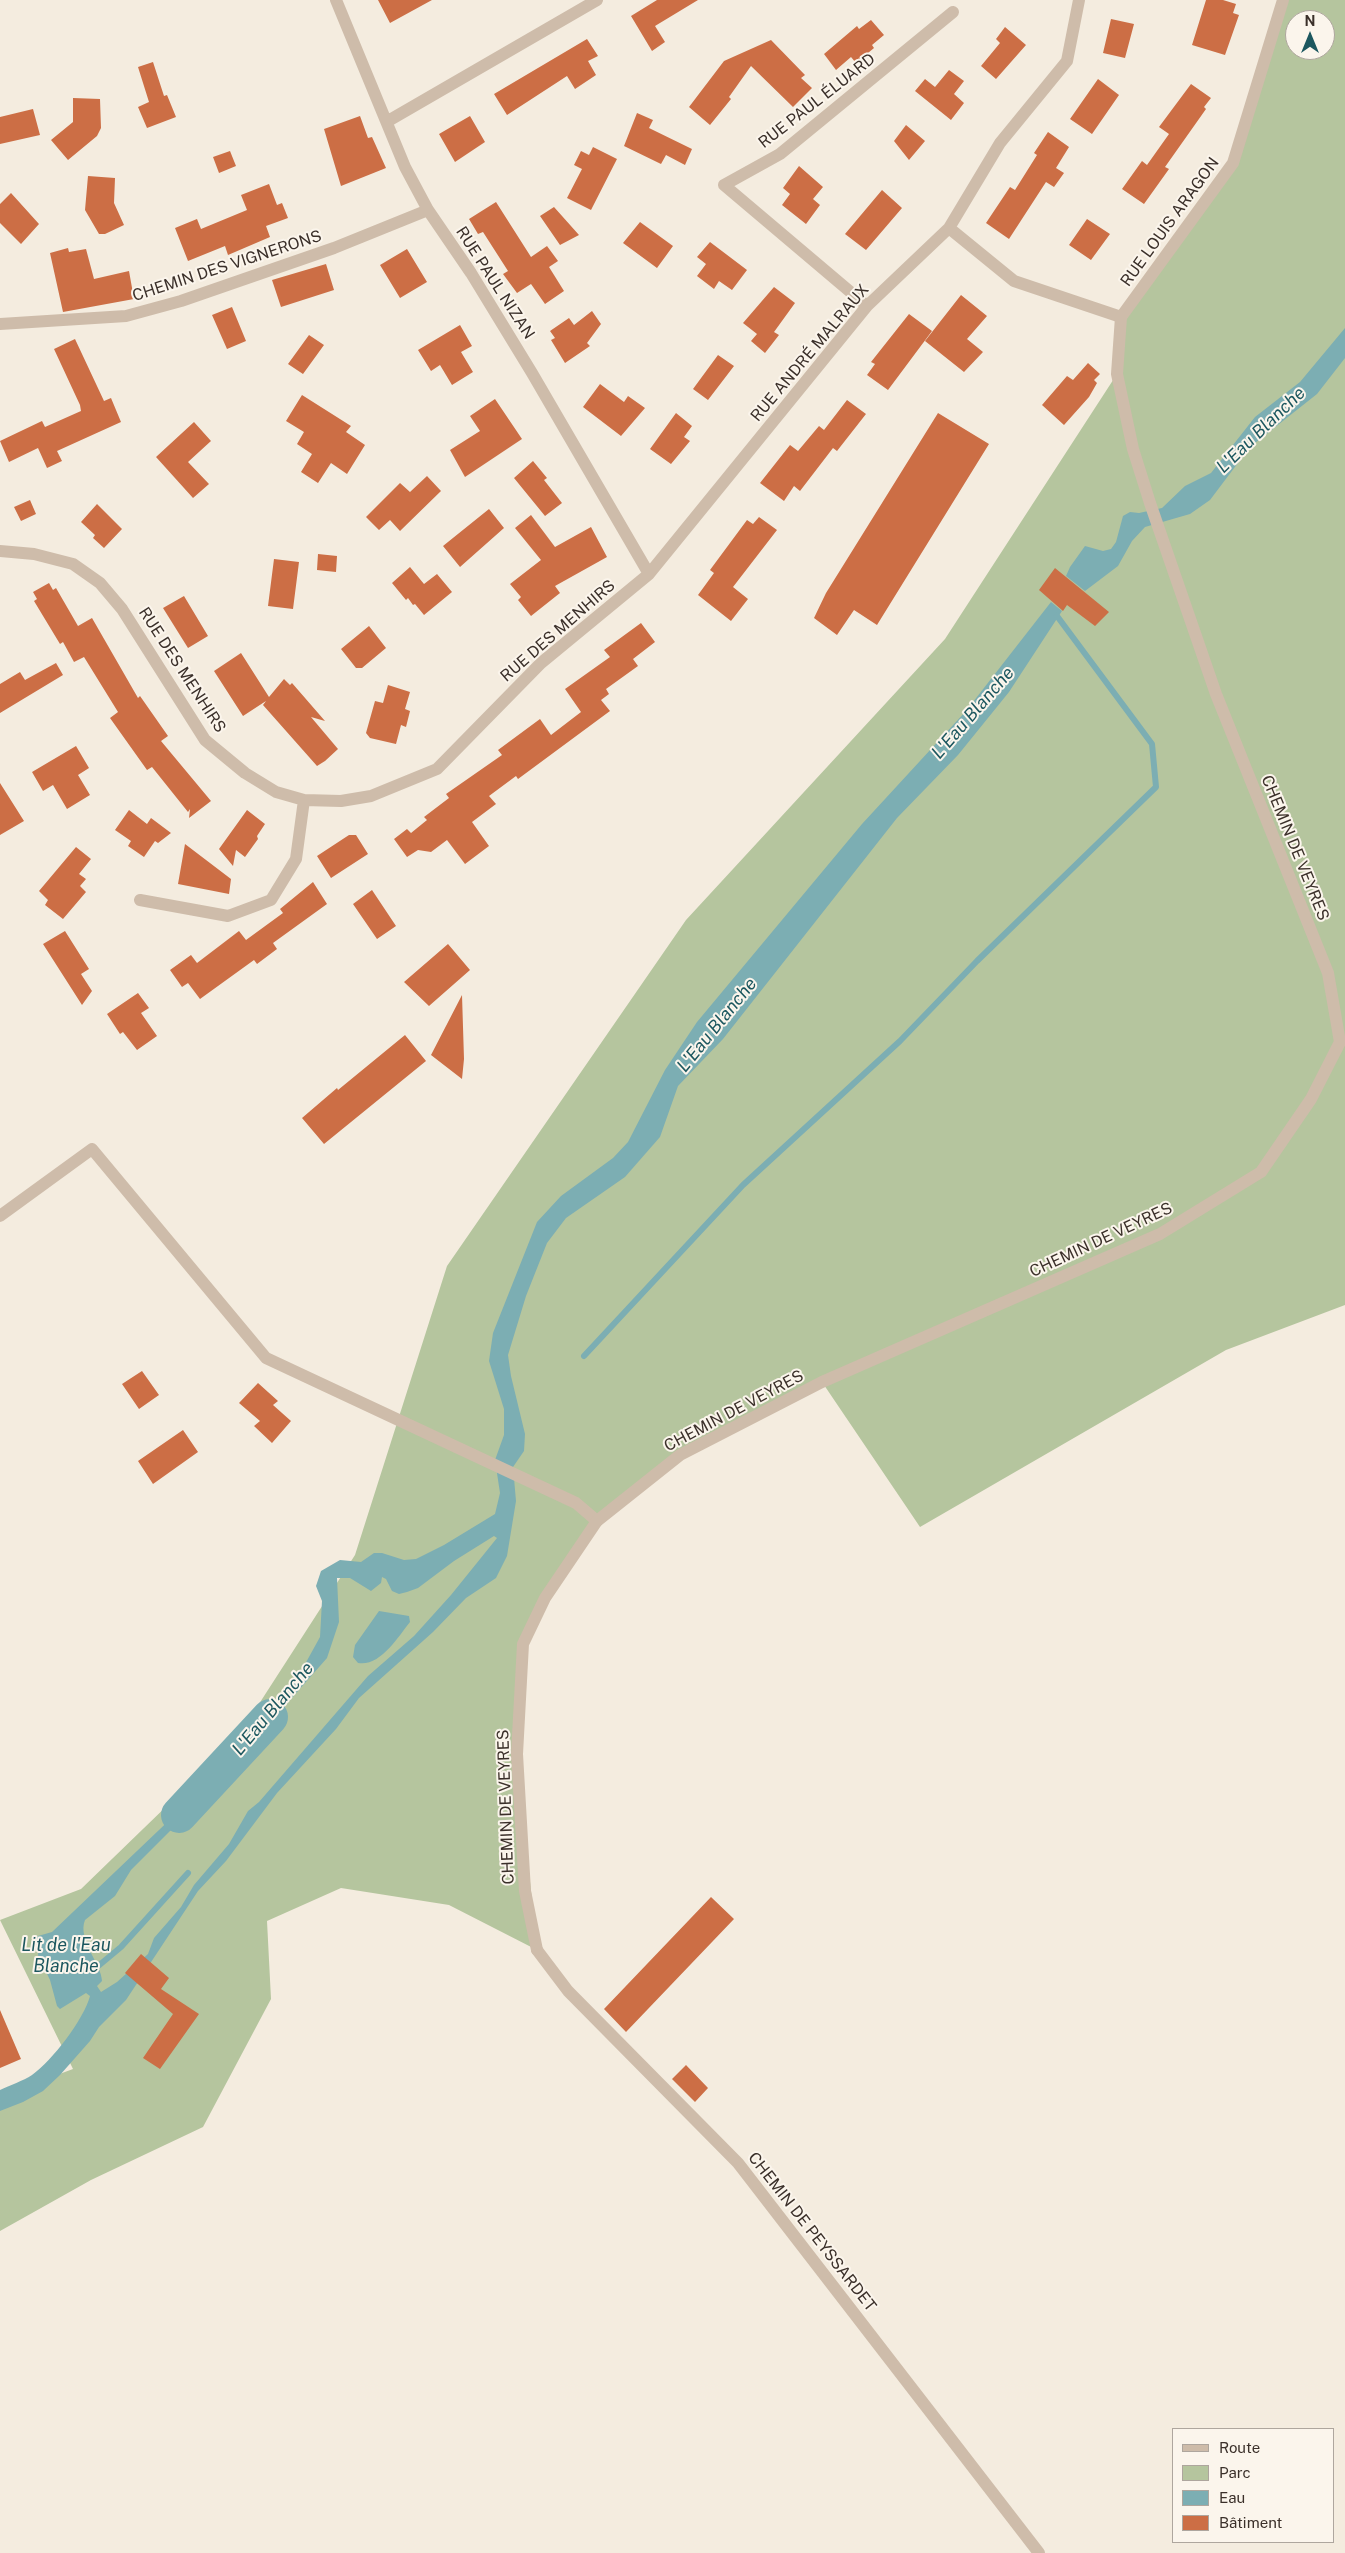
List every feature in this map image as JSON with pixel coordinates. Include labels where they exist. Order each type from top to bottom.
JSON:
[{"type":"street","name":"RUE PAUL NIZAN","points":[[336,0],[388,121],[405,167],[428,210],[471,273],[532,373],[649,574]]},
{"type":"street","points":[[388,121],[597,0]]},
{"type":"street","name":"RUE ANDRÉ MALRAUX","points":[[649,574],[867,306],[949,228],[1000,143],[1067,61],[1080,0]]},
{"type":"street","name":"RUE LOUIS ARAGON","points":[[1121,317],[1232,163],[1283,0]]},
{"type":"street","name":"RUE PAUL ÉLUARD","points":[[867,306],[724,185],[780,154],[953,12]]},
{"type":"street","name":"CHEMIN DES VIGNERONS","points":[[0,324],[126,316],[172,304],[334,248],[428,210]]},
{"type":"street","points":[[949,228],[1014,281],[1121,317]]},
{"type":"street","name":"CHEMIN DE VEYRES","points":[[537,1950],[525,1891],[517,1754],[523,1644],[544,1598],[597,1521],[680,1455],[822,1382],[1160,1234],[1261,1172],[1312,1099],[1340,1042],[1328,973],[1216,694],[1159,531],[1133,449],[1117,374],[1121,317]]},
{"type":"street","name":"RUE DES MENHIRS","points":[[0,551],[34,554],[73,564],[100,583],[122,609],[204,740],[245,773],[276,792],[304,800],[341,801],[371,796],[437,769],[541,663],[649,574]]},
{"type":"street","points":[[140,900],[228,916],[271,900],[296,859],[304,800]]},
{"type":"street","points":[[0,1216],[92,1149],[266,1358],[576,1502],[597,1521]]},
{"type":"street","name":"CHEMIN DE PEYSSARDET","points":[[537,1950],[568,1991],[738,2163],[1039,2553]]},
{"type":"green space","points":[[1283,0],[1345,0],[1345,1305],[1226,1350],[920,1527],[822,1382],[680,1455],[597,1521],[523,1644],[517,1754],[537,1950],[449,1905],[341,1888],[267,1921],[271,1999],[203,2127],[91,2180],[0,2231],[0,2096],[73,2069],[0,1920],[81,1889],[237,1738],[355,1555],[447,1266],[686,920],[945,639],[1117,374],[1121,317],[1233,163]]},
{"type":"water","points":[[1345,328],[1345,358],[1317,394],[1250,447],[1210,500],[1190,514],[1145,527],[1132,541],[1118,566],[1085,591],[1066,576],[1085,546],[1103,551],[1111,549],[1116,542],[1123,516],[1130,512],[1139,513],[1162,508],[1185,486],[1211,473],[1255,417],[1300,382]]},
{"type":"water","name":"Lit de l'Eau Blanche","points":[[1051,602],[1062,611],[1009,692],[958,755],[897,818],[723,1039],[678,1086],[660,1137],[625,1177],[566,1218],[547,1243],[526,1296],[508,1355],[525,1434],[524,1451],[513,1467],[516,1501],[507,1556],[496,1578],[466,1598],[433,1632],[359,1698],[336,1729],[277,1793],[226,1861],[198,1891],[126,2000],[99,2027],[90,2041],[60,2075],[43,2091],[23,2102],[0,2111],[0,2090],[32,2075],[49,2060],[74,2027],[90,1996],[86,1993],[60,2009],[57,2006],[50,1980],[38,1955],[39,1946],[34,1941],[38,1936],[52,1932],[223,1769],[248,1736],[267,1718],[304,1666],[320,1637],[322,1601],[316,1586],[321,1571],[340,1560],[361,1562],[374,1553],[382,1553],[404,1560],[416,1559],[444,1545],[495,1514],[500,1493],[495,1460],[504,1435],[504,1409],[489,1361],[493,1333],[537,1222],[561,1196],[613,1158],[628,1142],[665,1070],[697,1022],[862,824],[966,711]],"holes":[[[494,1536],[497,1538],[451,1595],[414,1636],[368,1676],[259,1802],[248,1811],[229,1844],[194,1885],[181,1907],[154,1938],[148,1954],[117,1982],[101,1992],[97,1986],[102,1981],[101,1975],[84,1935],[83,1927],[85,1920],[115,1896],[131,1870],[211,1790],[327,1658],[339,1622],[337,1578],[350,1578],[371,1591],[381,1583],[382,1577],[386,1579],[392,1591],[399,1594],[418,1588],[454,1561]]]},
{"type":"water","points":[[379,1611],[409,1616],[410,1622],[381,1656],[366,1663],[358,1663],[353,1657],[355,1645]]},
{"type":"building","points":[[378,0],[432,0],[390,23]]},
{"type":"building","points":[[657,0],[698,0],[655,26],[665,42],[652,51],[631,16]]},
{"type":"building","points":[[1206,0],[1223,0],[1236,4],[1233,13],[1239,15],[1225,55],[1192,45]]},
{"type":"building","points":[[1111,19],[1134,24],[1125,58],[1103,53]]},
{"type":"building","points":[[871,20],[884,35],[872,45],[874,48],[856,63],[851,57],[836,70],[824,54],[857,26],[859,29]]},
{"type":"building","points":[[1005,27],[1026,45],[996,79],[981,66],[1000,43],[996,39]]},
{"type":"building","points":[[587,39],[598,56],[588,61],[596,75],[575,89],[567,76],[507,115],[494,94]]},
{"type":"building","points":[[771,40],[805,75],[801,78],[812,88],[793,107],[751,66],[729,97],[731,99],[710,125],[689,107],[724,61]]},
{"type":"building","points":[[153,62],[164,96],[167,95],[176,117],[147,128],[138,107],[149,102],[138,67]]},
{"type":"building","points":[[949,70],[964,81],[954,94],[964,103],[951,120],[915,91],[925,79],[935,87]]},
{"type":"building","points":[[1098,79],[1119,95],[1092,134],[1070,119]]},
{"type":"building","points":[[1191,84],[1211,98],[1204,107],[1206,109],[1165,167],[1169,169],[1144,204],[1122,189],[1142,161],[1147,165],[1169,134],[1159,127]]},
{"type":"building","points":[[73,98],[100,99],[101,128],[97,136],[68,160],[51,140],[73,122]]},
{"type":"building","points":[[33,109],[40,135],[0,144],[0,117]]},
{"type":"building","points":[[637,113],[653,120],[649,128],[692,149],[685,165],[666,155],[661,164],[624,146]]},
{"type":"building","points":[[360,116],[368,138],[372,137],[386,168],[341,186],[324,129]]},
{"type":"building","points":[[470,116],[485,142],[455,162],[439,134]]},
{"type":"building","points":[[906,125],[925,141],[909,160],[894,141]]},
{"type":"building","points":[[1048,132],[1069,147],[1056,168],[1064,173],[1054,187],[1046,182],[1009,239],[986,223],[1010,187],[1015,190],[1037,155],[1034,153]]},
{"type":"building","points":[[593,147],[617,159],[591,210],[567,198],[582,169],[574,165],[581,151],[589,155]]},
{"type":"building","points":[[230,151],[236,166],[219,173],[213,157]]},
{"type":"building","points":[[799,166],[823,187],[813,199],[820,205],[806,224],[782,205],[790,194],[783,188]]},
{"type":"building","points":[[88,176],[115,178],[114,203],[124,225],[105,234],[99,234],[85,210]]},
{"type":"building","points":[[269,184],[277,205],[282,203],[288,218],[266,226],[270,237],[228,255],[225,246],[188,261],[175,228],[197,219],[201,229],[247,210],[241,195]]},
{"type":"building","points":[[882,190],[902,208],[866,250],[845,234]]},
{"type":"building","points":[[11,193],[39,224],[21,244],[0,223],[0,204]]},
{"type":"building","points":[[496,202],[531,257],[547,246],[558,261],[549,267],[564,291],[545,304],[531,284],[517,293],[503,274],[508,271],[483,232],[478,234],[469,219]]},
{"type":"building","points":[[554,207],[579,235],[560,245],[540,216]]},
{"type":"building","points":[[1087,219],[1110,234],[1091,260],[1069,245]]},
{"type":"building","points":[[640,222],[673,246],[657,268],[623,243]]},
{"type":"building","points":[[710,242],[747,270],[732,290],[719,281],[714,289],[697,276],[706,264],[697,257]]},
{"type":"building","points":[[68,248],[69,252],[86,249],[94,279],[129,271],[134,299],[63,312],[50,253]]},
{"type":"building","points":[[407,249],[427,282],[400,298],[380,265]]},
{"type":"building","points":[[326,264],[334,290],[281,307],[272,280]]},
{"type":"building","points":[[774,287],[795,303],[774,332],[779,335],[765,353],[751,341],[757,334],[743,323]]},
{"type":"building","points":[[961,295],[987,316],[967,339],[983,352],[964,372],[925,341]]},
{"type":"building","points":[[232,307],[246,341],[227,349],[212,315]]},
{"type":"building","points":[[592,311],[601,324],[587,343],[590,346],[565,363],[551,340],[555,338],[550,331],[569,318],[574,325]]},
{"type":"building","points":[[909,314],[932,331],[888,390],[867,375],[875,364],[871,362]]},
{"type":"building","points":[[460,325],[472,346],[461,352],[473,372],[452,385],[440,365],[431,371],[418,350]]},
{"type":"building","points":[[309,335],[324,345],[303,374],[288,364]]},
{"type":"building","points":[[75,339],[104,401],[111,398],[121,422],[57,451],[62,461],[47,468],[38,448],[9,462],[0,441],[42,421],[45,427],[81,411],[54,349]]},
{"type":"building","points":[[718,355],[734,366],[708,400],[693,389]]},
{"type":"building","points":[[1088,363],[1100,374],[1094,380],[1097,383],[1089,397],[1064,425],[1042,405],[1067,376],[1073,380]]},
{"type":"building","points":[[600,384],[624,402],[628,396],[645,408],[621,436],[583,407]]},
{"type":"building","points":[[302,395],[351,426],[346,432],[365,445],[347,474],[331,463],[318,483],[301,472],[312,454],[297,444],[304,432],[286,421]]},
{"type":"building","points":[[495,399],[522,439],[465,477],[450,450],[480,431],[470,416]]},
{"type":"building","points":[[847,400],[866,414],[837,451],[833,448],[800,491],[794,486],[784,501],[760,483],[790,445],[798,451],[819,426],[824,430]]},
{"type":"building","points":[[676,413],[692,426],[684,437],[690,441],[671,464],[650,449]]},
{"type":"building","points":[[938,413],[989,444],[877,625],[854,610],[837,635],[814,618],[826,593]]},
{"type":"building","points":[[194,422],[211,441],[188,462],[209,484],[193,498],[156,457]]},
{"type":"building","points":[[533,461],[547,478],[544,480],[562,503],[545,516],[514,478]]},
{"type":"building","points":[[427,476],[441,491],[400,531],[390,520],[379,530],[366,517],[400,483],[410,492]]},
{"type":"building","points":[[30,500],[36,514],[21,521],[14,507]]},
{"type":"building","points":[[97,504],[122,529],[104,548],[93,538],[95,535],[81,522]]},
{"type":"building","points":[[489,509],[504,528],[460,567],[443,546]]},
{"type":"building","points":[[531,515],[555,547],[591,527],[607,557],[555,586],[560,593],[531,616],[518,600],[521,597],[510,584],[541,560],[515,528]]},
{"type":"building","points":[[759,517],[777,530],[733,587],[748,599],[731,621],[698,595],[714,573],[710,570],[747,520],[753,524]]},
{"type":"building","points":[[318,554],[337,556],[336,572],[317,570]]},
{"type":"building","points":[[274,559],[299,562],[293,609],[268,606]]},
{"type":"building","points":[[410,567],[424,584],[437,574],[452,592],[424,615],[408,598],[406,600],[392,583]]},
{"type":"building","points":[[1055,568],[1109,612],[1095,626],[1067,605],[1063,611],[1039,590]]},
{"type":"building","points":[[49,583],[53,590],[56,588],[78,626],[92,618],[138,698],[140,696],[168,736],[161,741],[211,801],[189,818],[190,809],[188,812],[152,767],[147,770],[110,718],[118,712],[84,657],[74,662],[63,642],[60,644],[34,601],[37,599],[33,592]]},
{"type":"building","points":[[184,596],[208,636],[188,648],[163,608]]},
{"type":"building","points":[[641,623],[655,642],[633,659],[638,666],[606,689],[609,694],[601,700],[610,711],[518,779],[516,776],[489,796],[496,804],[472,822],[489,846],[465,864],[447,840],[431,852],[418,850],[407,857],[394,839],[407,829],[411,833],[427,820],[424,817],[449,798],[446,794],[502,755],[498,750],[540,719],[551,735],[581,712],[565,689],[610,657],[604,650]]},
{"type":"building","points":[[369,626],[386,648],[362,668],[356,668],[341,649]]},
{"type":"building","points":[[241,653],[269,697],[284,679],[290,685],[292,683],[325,721],[311,717],[338,749],[325,761],[317,766],[263,705],[266,701],[243,716],[214,671]]},
{"type":"building","points":[[56,663],[63,675],[0,713],[0,684],[20,672],[25,680]]},
{"type":"building","points":[[388,685],[410,692],[405,709],[410,711],[406,727],[401,725],[396,744],[370,738],[366,733],[375,701],[383,703]]},
{"type":"building","points":[[76,746],[89,768],[78,775],[90,795],[67,809],[53,785],[43,791],[32,772]]},
{"type":"building","points":[[0,783],[24,821],[0,835]]},
{"type":"building","points":[[129,810],[147,824],[151,818],[171,833],[158,843],[155,841],[144,857],[128,846],[131,841],[115,830]]},
{"type":"building","points":[[247,810],[265,824],[257,836],[258,839],[245,857],[236,850],[233,866],[219,849]]},
{"type":"building","points":[[349,835],[356,835],[368,854],[331,878],[317,856]]},
{"type":"building","points":[[185,844],[231,879],[229,894],[178,884]]},
{"type":"building","points":[[76,847],[91,859],[79,874],[86,879],[80,886],[86,892],[63,919],[45,905],[48,900],[39,891]]},
{"type":"building","points":[[313,882],[327,904],[273,943],[277,949],[257,964],[254,960],[200,999],[188,983],[182,987],[170,970],[191,955],[197,963],[239,931],[246,940],[283,913],[280,909]]},
{"type":"building","points":[[372,890],[396,926],[377,939],[353,904]]},
{"type":"building","points":[[65,931],[89,969],[81,974],[92,991],[82,1005],[43,944]]},
{"type":"building","points":[[448,944],[470,970],[429,1006],[404,982]]},
{"type":"building","points":[[138,993],[149,1008],[141,1013],[157,1036],[137,1050],[123,1032],[120,1034],[107,1014]]},
{"type":"building","points":[[462,995],[464,1059],[462,1079],[431,1055]]},
{"type":"building","points":[[405,1035],[426,1061],[324,1144],[302,1118]]},
{"type":"building","points":[[142,1371],[159,1395],[139,1409],[122,1384]]},
{"type":"building","points":[[258,1383],[278,1401],[273,1405],[291,1421],[272,1443],[254,1426],[260,1421],[239,1403]]},
{"type":"building","points":[[183,1430],[198,1452],[153,1484],[138,1461]]},
{"type":"building","points":[[711,1897],[734,1919],[626,2032],[604,2009]]},
{"type":"building","points":[[141,1954],[169,1978],[161,1989],[199,2014],[160,2069],[143,2058],[173,2014],[125,1973]]},
{"type":"building","points":[[0,2010],[21,2059],[0,2068]]},
{"type":"building","points":[[686,2065],[708,2088],[695,2102],[672,2079]]},
{"type":"waterway","name":"L'Eau Blanche","points":[[584,1356],[743,1185],[900,1041],[977,961],[1156,787],[1152,744],[1057,616]]},
{"type":"waterway","name":"L'Eau Blanche","points":[[179,1815],[270,1717]]},
{"type":"waterway","name":"L'Eau Blanche","points":[[91,1972],[121,1947],[188,1873]]}]
